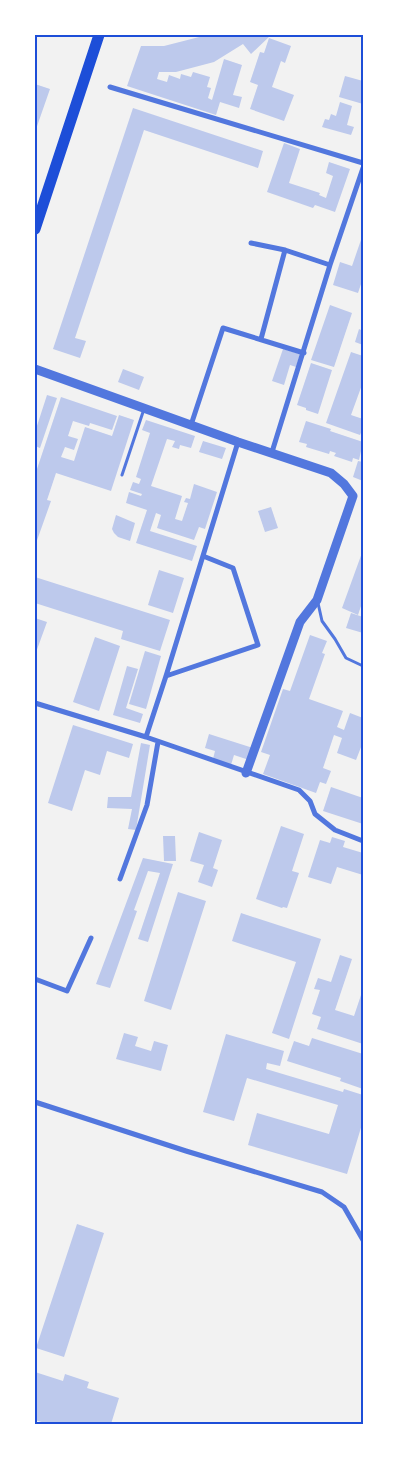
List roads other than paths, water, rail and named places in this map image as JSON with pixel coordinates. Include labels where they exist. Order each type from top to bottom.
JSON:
[{"type":"highway","points":[[35,229],[99,35]]},
{"type":"street","points":[[110,87],[363,163]]},
{"type":"street","points":[[272,452],[330,265],[363,168]]},
{"type":"street","points":[[251,243],[286,250],[330,265]]},
{"type":"street","points":[[261,339],[286,250]]},
{"type":"street","points":[[191,425],[223,328],[304,353]]},
{"type":"street","points":[[35,369],[238,442],[331,473],[344,484],[353,496],[317,600],[300,622],[246,773]]},
{"type":"street","points":[[146,737],[238,442]]},
{"type":"street","points":[[166,676],[258,646],[233,568],[203,556]]},
{"type":"street","points":[[35,703],[146,737],[299,790],[310,800],[315,814],[335,830],[363,840]]},
{"type":"street","points":[[120,879],[148,805],[158,742]]},
{"type":"street","points":[[35,979],[67,991],[91,938]]},
{"type":"street","points":[[35,1102],[186,1151],[322,1192],[344,1207],[363,1240]]},
{"type":"lane","points":[[122,475],[144,408]]},
{"type":"lane","points":[[317,600],[322,621],[346,658],[363,666]]}]
